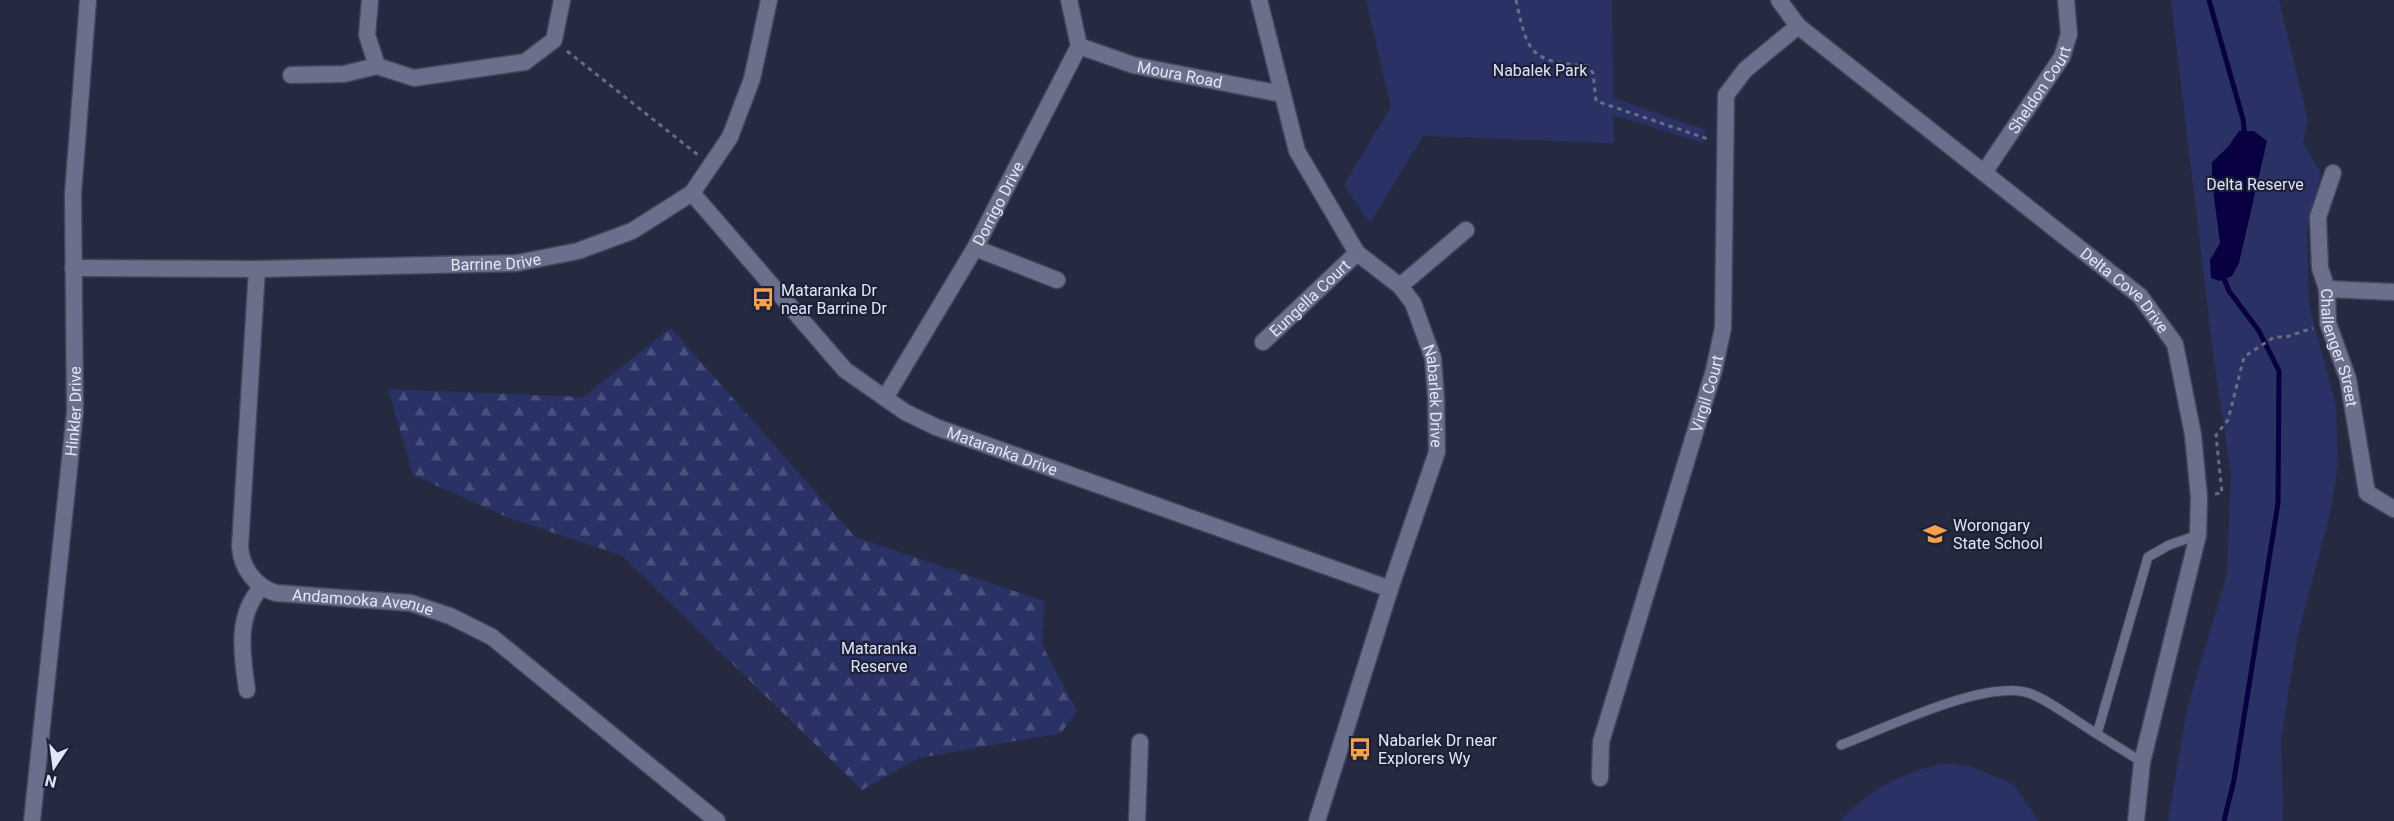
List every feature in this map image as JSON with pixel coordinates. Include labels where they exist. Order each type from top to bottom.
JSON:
[{"type":"street","name":"Hinkler Drive","points":[[32,821],[75,412],[73,194],[88,0]]},
{"type":"street","points":[[370,0],[367,35],[377,66]]},
{"type":"street","points":[[291,75],[344,74],[377,66],[414,78],[525,62],[554,40],[562,0]]},
{"type":"street","name":"Barrine Drive","points":[[73,268],[257,269],[517,263],[578,251],[632,231],[692,193],[730,137],[752,79],[769,0]]},
{"type":"street","points":[[1069,0],[1079,46]]},
{"type":"street","name":"Nabarlek Drive","points":[[1259,0],[1297,152],[1357,253],[1400,286],[1413,303],[1433,358],[1437,452],[1390,589],[1317,821]]},
{"type":"street","name":"Delta Cove Drive","points":[[1779,0],[1798,26],[1985,171],[2140,296],[2175,344],[2193,435],[2199,497],[2198,535],[2142,762],[2136,821]]},
{"type":"street","name":"Sheldon Court","points":[[1985,171],[2062,57],[2070,34],[2066,0]]},
{"type":"street","name":"Virgil Court","points":[[1600,778],[1601,742],[1710,381],[1723,328],[1726,95],[1745,70],[1798,26]]},
{"type":"street","name":"Moura Road","points":[[1079,46],[1133,65],[1282,94]]},
{"type":"street","name":"Dorrigo Drive","points":[[885,398],[975,248],[1079,46]]},
{"type":"street","name":"Challenger Street","points":[[2333,173],[2318,216],[2320,268],[2327,290],[2328,323],[2348,379],[2367,493],[2394,509]]},
{"type":"street","name":"Mataranka Drive","points":[[692,193],[845,370],[885,398],[936,427],[1390,589]]},
{"type":"street","points":[[1400,286],[1466,230]]},
{"type":"street","points":[[975,248],[1057,279]]},
{"type":"street","name":"Eungella Court","points":[[1263,342],[1357,253]]},
{"type":"street","points":[[248,690],[243,663],[243,626],[251,601],[262,587],[245,566],[240,546],[257,269]]},
{"type":"street","points":[[2327,290],[2394,292]]},
{"type":"street","name":"Andamooka Avenue","points":[[262,587],[282,593],[411,603],[450,616],[492,637],[717,821]]},
{"type":"street","points":[[1137,821],[1140,742]]},
{"type":"lane","points":[[2097,734],[2148,557],[2169,545],[2198,535]]},
{"type":"lane","points":[[1841,745],[1970,696],[2005,690],[2027,692],[2142,762]]},
{"type":"path","points":[[1516,0],[1529,44],[1538,57],[1554,63],[1588,66],[1593,73],[1596,101],[1724,144]]},
{"type":"path","points":[[554,40],[710,165]]},
{"type":"path","points":[[2199,497],[2222,493],[2216,435],[2228,420],[2244,357],[2274,338],[2286,337],[2328,323]]},
{"type":"green space","name":"Nabalek Park","points":[[1366,0],[1612,0],[1613,98],[1706,130],[1703,143],[1613,115],[1614,143],[1423,136],[1370,223],[1344,185],[1391,107]]},
{"type":"green space","name":"Delta Reserve","points":[[2171,0],[2279,0],[2308,121],[2303,143],[2321,173],[2307,232],[2309,305],[2336,406],[2338,465],[2331,510],[2298,634],[2281,738],[2283,821],[2168,821],[2187,709],[2227,574],[2231,474],[2214,361]]},
{"type":"green space","name":"Mataranka Reserve","points":[[671,328],[855,537],[1044,601],[1042,645],[1077,711],[1061,733],[919,758],[862,790],[621,555],[509,518],[413,475],[388,389],[583,397]]},
{"type":"green space","points":[[1943,763],[1970,766],[2013,784],[2039,821],[1840,821],[1864,799],[1887,784]]},
{"type":"shaded area","points":[[2239,131],[2254,131],[2267,141],[2239,263],[2232,276],[2219,281],[2211,278],[2210,260],[2220,243],[2212,182],[2212,162],[2228,147]]},
{"type":"waterway","points":[[2209,0],[2243,119],[2245,138]]},
{"type":"waterway","points":[[2222,274],[2229,291],[2259,331],[2279,371],[2278,503],[2234,780],[2224,821]]},
{"type":"place","name":"Mataranka Dr near Barrine Dr","points":[[763,299]]},
{"type":"place","name":"Worongary State School","points":[[1935,534]]},
{"type":"place","name":"Nabarlek Dr near Explorers Wy","points":[[1360,749]]}]
